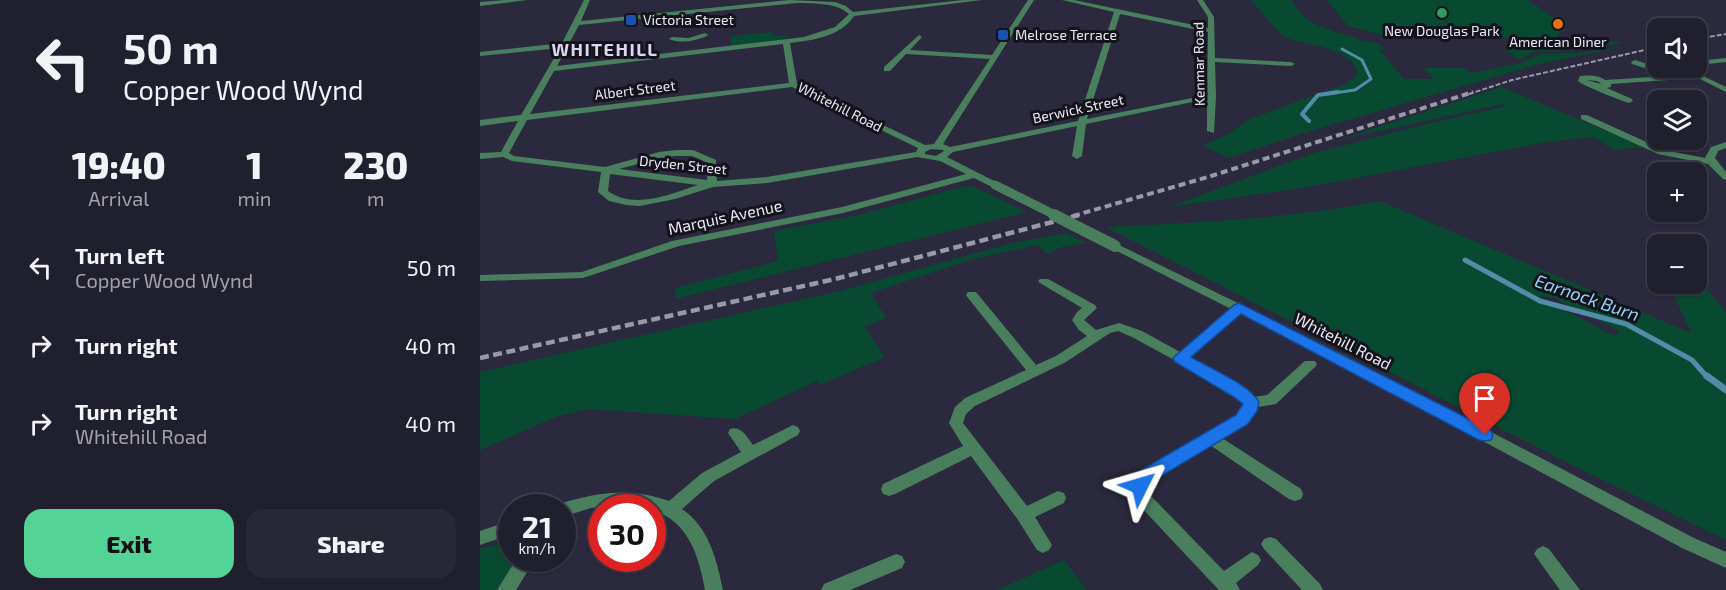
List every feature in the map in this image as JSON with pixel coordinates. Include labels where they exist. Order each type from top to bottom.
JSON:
[{"type":"street","points":[[481,5],[524,0]]},
{"type":"street","points":[[504,154],[577,23],[587,0]]},
{"type":"street","points":[[577,23],[782,1],[835,4],[844,7],[852,14],[979,0]]},
{"type":"street","points":[[941,158],[948,154],[949,150],[938,145],[1031,0]]},
{"type":"street","points":[[1065,0],[1211,31]]},
{"type":"street","name":"Kenmar Road","points":[[1200,0],[1209,12],[1211,31],[1211,131]]},
{"type":"street","points":[[1077,156],[1082,122],[1118,11]]},
{"type":"street","points":[[550,69],[786,42],[823,35],[835,30],[844,25],[852,14]]},
{"type":"street","points":[[672,39],[689,40],[705,35]]},
{"type":"street","points":[[887,69],[919,37]]},
{"type":"street","points":[[684,54],[689,40]]},
{"type":"street","name":"Whitehill Road","points":[[786,42],[793,85],[922,151],[927,159],[941,158],[995,185],[1239,308],[1688,543],[1726,560]]},
{"type":"street","points":[[480,54],[564,45]]},
{"type":"street","points":[[904,52],[995,57]]},
{"type":"street","points":[[1212,60],[1291,64]]},
{"type":"street","points":[[1707,62],[1726,60]]},
{"type":"street","points":[[1635,62],[1647,66]]},
{"type":"street","points":[[1707,77],[1726,90]]},
{"type":"street","points":[[1629,101],[1586,84],[1582,80],[1590,78],[1606,82],[1652,78]]},
{"type":"street","points":[[1598,87],[1607,86],[1606,82]]},
{"type":"street","name":"Albert Street","points":[[480,123],[793,85]]},
{"type":"street","name":"Berwick Street","points":[[949,150],[1212,96]]},
{"type":"street","points":[[1584,117],[1655,150],[1711,162],[1726,177]]},
{"type":"street","name":"Dryden Street","points":[[480,156],[504,154],[512,158],[712,184],[767,180],[922,151],[938,145]]},
{"type":"street","points":[[1711,162],[1710,158],[1714,149],[1726,145]]},
{"type":"street","points":[[693,153],[713,162],[712,184],[636,204],[609,200],[603,192],[606,170],[659,155],[693,153]]},
{"type":"street","name":"Marquis Avenue","points":[[480,278],[583,275],[676,243],[843,210],[975,175]]},
{"type":"street","points":[[1044,280],[1091,308],[1081,315],[1078,321],[1096,336]]},
{"type":"street","points":[[972,295],[1033,370]]},
{"type":"street","points":[[1181,358],[1239,308]]},
{"type":"street","points":[[1043,545],[1024,515],[956,423],[960,411],[970,402],[1033,370],[1061,359],[1106,330],[1119,327],[1181,358],[1251,402],[1271,400],[1310,364]]},
{"type":"street","points":[[1251,402],[1249,411],[1242,419],[1147,476],[1140,486],[1144,499],[1227,586],[1252,560]]},
{"type":"street","points":[[670,510],[708,477],[793,430]]},
{"type":"street","points":[[735,433],[750,452]]},
{"type":"street","points":[[1210,438],[1295,494]]},
{"type":"street","points":[[889,489],[974,448]]},
{"type":"street","points":[[576,506],[597,499],[625,497],[648,501],[670,510],[693,527],[703,544],[711,565],[714,590]]},
{"type":"street","points":[[1024,515],[1058,498]]},
{"type":"street","points":[[480,538],[498,532]]},
{"type":"street","points":[[1270,544],[1314,590]]},
{"type":"street","points":[[1543,554],[1571,590]]},
{"type":"street","points":[[838,588],[896,562]]},
{"type":"street","points":[[506,590],[518,572]]},
{"type":"green space","points":[[1251,0],[1291,0],[1305,17],[1320,26],[1358,38],[1357,41],[1379,44],[1385,49],[1379,49],[1404,79],[1433,79],[1423,68],[1464,68],[1470,73],[1521,63],[1540,54],[1577,53],[1627,46],[1539,64],[1304,133],[1228,158],[1203,145],[1229,134],[1249,119],[1343,85],[1358,75],[1355,66],[1340,53],[1284,36]]},
{"type":"green space","name":"New Douglas Park","points":[[1327,0],[1528,0],[1565,26],[1557,37],[1393,38],[1348,26]]},
{"type":"green space","points":[[771,32],[774,36],[791,36],[778,40],[731,46],[731,36]]},
{"type":"green space","points":[[1592,37],[1622,43],[1577,50],[1536,51],[1519,60],[1506,50],[1540,47],[1533,41],[1580,44],[1592,40]]},
{"type":"green space","points":[[1502,87],[1643,147],[1613,150],[1594,137],[1547,142],[1308,187],[1169,207],[1311,154],[1430,123],[1507,106],[1503,104],[1338,140]]},
{"type":"green space","points":[[972,186],[1027,212],[675,299],[675,288],[778,261],[774,231],[858,215]]},
{"type":"green space","points":[[1380,201],[1691,333],[1673,294],[1707,294],[1707,290],[1726,312],[1726,540],[1572,465],[1106,227],[1243,219],[1312,212]],"holes":[[[1538,296],[1554,298],[1620,331],[1614,336]]]},
{"type":"green space","points":[[1067,233],[1086,243],[1062,247],[1047,254],[1038,245],[973,259],[871,293],[886,318],[864,327],[885,357],[820,385],[817,381],[735,419],[588,409],[556,417],[480,450],[480,372],[840,291],[1012,243]]},
{"type":"green space","points":[[498,544],[498,572],[508,572],[496,590],[480,590],[480,549]]},
{"type":"green space","points":[[1064,560],[1087,590],[997,590]]},
{"type":"waterway","name":"Earnock Burn","points":[[1327,94],[1355,90],[1371,79],[1362,60],[1342,49]]},
{"type":"waterway","name":"Earnock Burn","points":[[1309,121],[1302,114],[1318,95],[1338,92]]},
{"type":"waterway","name":"Earnock Burn","points":[[1465,260],[1540,301],[1626,324],[1692,360],[1708,378]]},
{"type":"waterway","name":"Earnock Burn","points":[[1707,376],[1726,390]]},
{"type":"railway","points":[[1707,37],[1726,34]]},
{"type":"railway","points":[[1469,94],[1512,80],[1647,49]]},
{"type":"railway","points":[[1073,216],[1208,177],[1473,92]]},
{"type":"railway","points":[[480,358],[835,279],[1079,215]]},
{"type":"place","name":"New Douglas Park","points":[[1442,13]]},
{"type":"place","name":"Victoria Street","points":[[631,20]]},
{"type":"place","name":"American Diner","points":[[1558,24]]},
{"type":"place","name":"Melrose Terrace","points":[[1003,35]]},
{"type":"district","name":"WHITEHILL","points":[[605,50]]},
{"type":"route","points":[[1140,486],[1147,476],[1242,419],[1249,411],[1251,402],[1240,393],[1181,358],[1239,308],[1485,435]]}]
